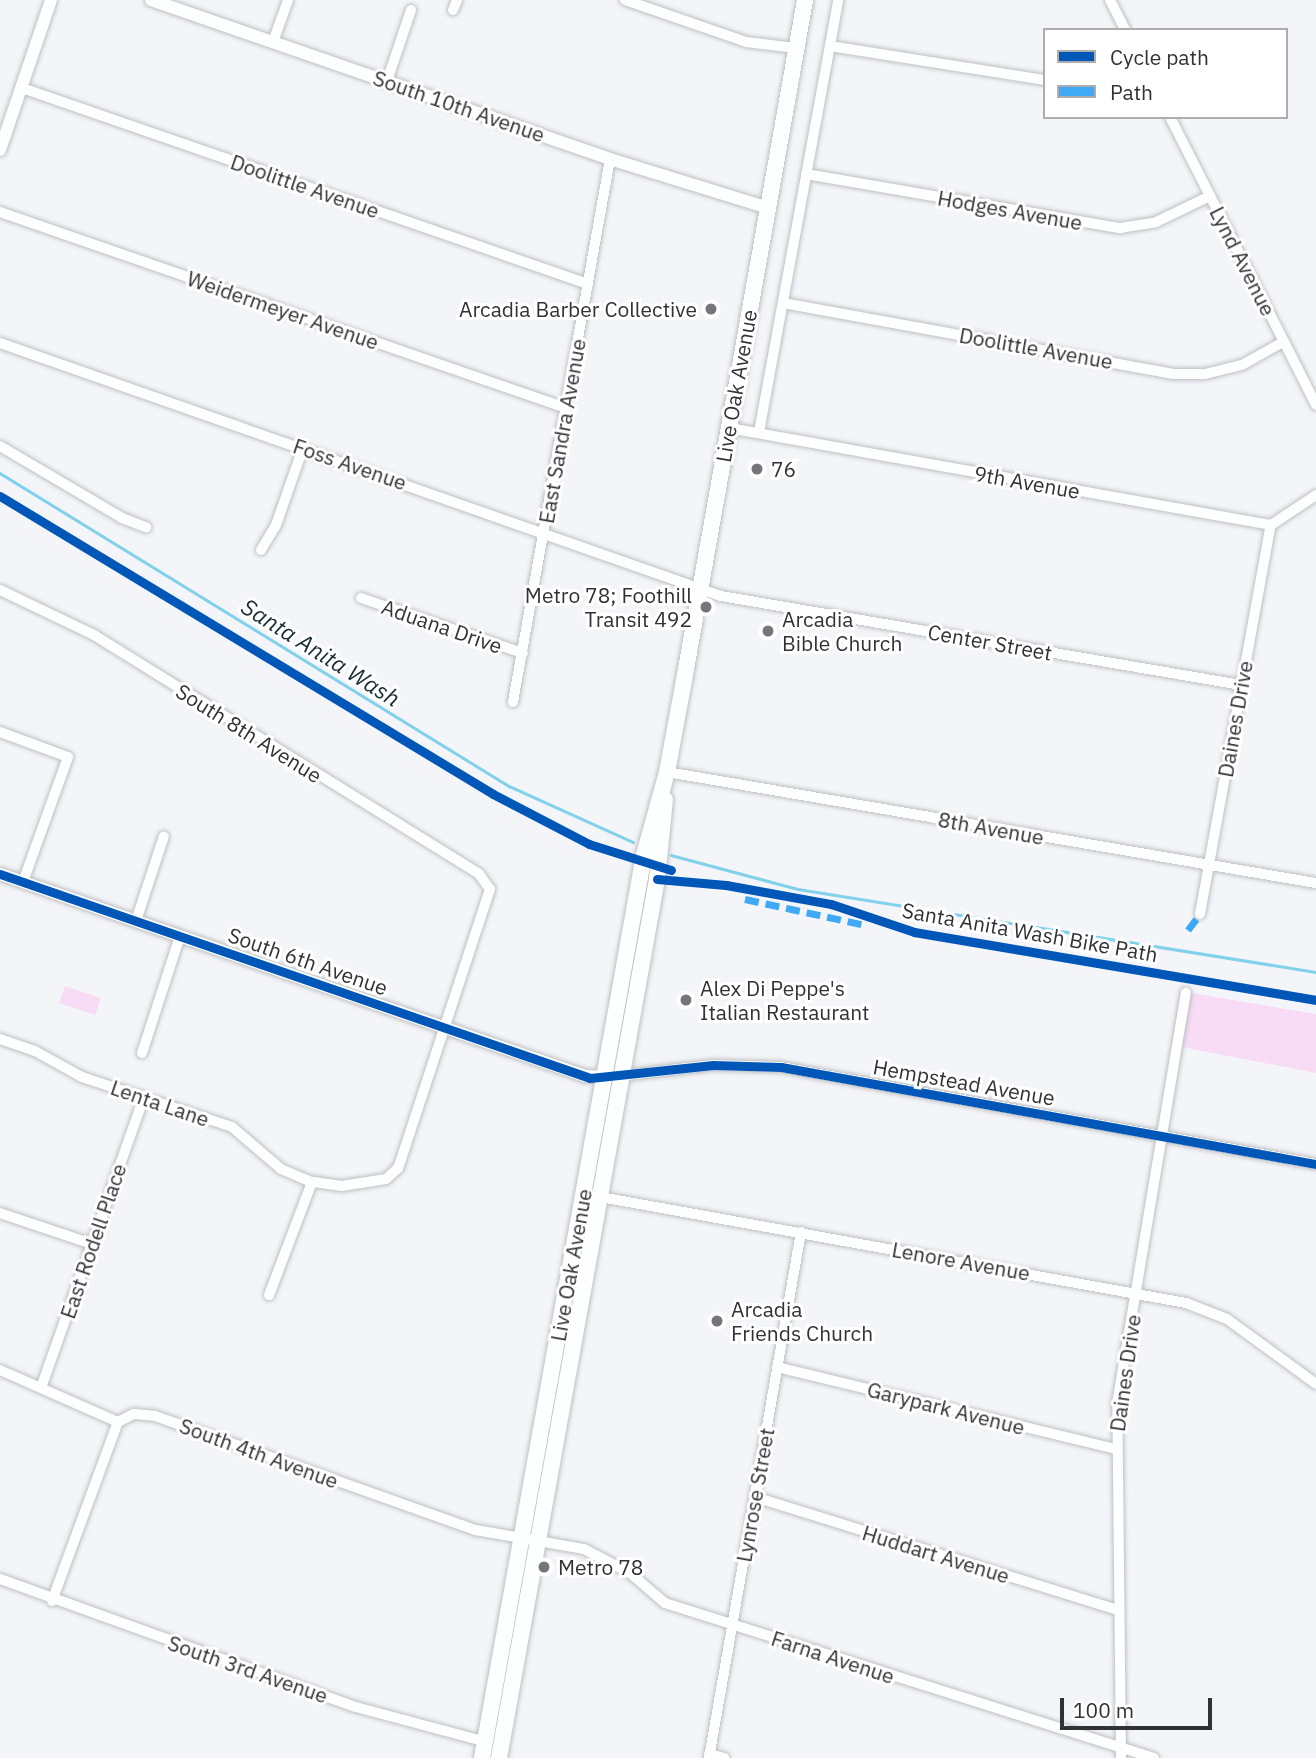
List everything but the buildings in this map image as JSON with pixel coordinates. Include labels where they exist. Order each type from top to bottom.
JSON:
[{"type":"main road","name":"Live Oak Avenue","points":[[592,1195],[622,1076],[652,858],[648,838],[667,772],[805,0]]},
{"type":"main road","name":"Live Oak Avenue","points":[[500,1751],[531,1539],[592,1195],[605,1077],[652,858],[663,843],[667,772]]},
{"type":"main road","name":"Live Oak Avenue","points":[[482,1758],[531,1539]]},
{"type":"street","points":[[0,150],[4,128],[22,88],[51,0]]},
{"type":"street","name":"South 10th Avenue","points":[[151,0],[610,159],[768,208]]},
{"type":"street","points":[[273,42],[288,0]]},
{"type":"street","points":[[625,0],[746,42],[796,48]]},
{"type":"street","name":"Live Oak Avenue","points":[[759,432],[838,0]]},
{"type":"street","points":[[1110,0],[1124,28]]},
{"type":"street","points":[[387,81],[411,10]]},
{"type":"street","points":[[830,46],[1043,80]]},
{"type":"street","name":"Doolittle Avenue","points":[[22,88],[588,284]]},
{"type":"street","name":"Lynd Avenue","points":[[1171,119],[1316,405]]},
{"type":"street","name":"East Sandra Avenue","points":[[513,702],[610,159]]},
{"type":"street","name":"Hodges Avenue","points":[[806,174],[1120,228],[1156,222],[1210,196]]},
{"type":"street","name":"Weidermeyer Avenue","points":[[0,212],[566,408]]},
{"type":"street","name":"Doolittle Avenue","points":[[783,303],[1174,373],[1205,374],[1242,365],[1283,342]]},
{"type":"street","name":"Foss Avenue","points":[[0,343],[699,587]]},
{"type":"street","name":"9th Avenue","points":[[729,428],[1271,525]]},
{"type":"street","points":[[0,446],[122,518],[146,527]]},
{"type":"street","points":[[261,550],[276,525],[303,448]]},
{"type":"street","points":[[1271,525],[1316,495]]},
{"type":"street","name":"Daines Drive","points":[[1200,914],[1271,525]]},
{"type":"street","name":"Center Street","points":[[699,587],[721,596],[1241,685]]},
{"type":"street","name":"South 8th Avenue","points":[[0,590],[94,635],[479,874],[490,889],[445,1027]]},
{"type":"street","name":"Aduana Drive","points":[[361,598],[523,653]]},
{"type":"street","points":[[0,732],[68,757],[23,882]]},
{"type":"street","name":"8th Avenue","points":[[667,772],[1316,883]]},
{"type":"street","points":[[136,921],[164,836]]},
{"type":"street","name":"South 6th Avenue","points":[[0,874],[590,1078],[605,1077]]},
{"type":"street","points":[[142,1053],[180,936]]},
{"type":"street","name":"Daines Drive","points":[[1121,1753],[1117,1404],[1186,993]]},
{"type":"street","points":[[270,1295],[312,1182],[342,1186],[386,1179],[398,1168],[445,1027]]},
{"type":"street","name":"Lenta Lane","points":[[0,1039],[35,1051],[82,1077],[232,1127],[281,1169],[312,1182]]},
{"type":"street","name":"Hempstead Avenue","points":[[605,1077],[713,1065],[769,1066],[1163,1134],[1316,1164]]},
{"type":"street","name":"East Rodell Place","points":[[42,1385],[144,1097]]},
{"type":"street","name":"Lenore Avenue","points":[[592,1195],[1186,1303],[1227,1319],[1316,1384]]},
{"type":"street","points":[[0,1213],[92,1244]]},
{"type":"street","name":"Lynrose Street","points":[[709,1756],[801,1232]]},
{"type":"street","name":"Garypark Avenue","points":[[777,1367],[1116,1449]]},
{"type":"street","points":[[0,1370],[42,1385],[118,1422],[52,1601]]},
{"type":"street","name":"South 4th Avenue","points":[[118,1422],[134,1414],[155,1416],[476,1530],[531,1539]]},
{"type":"street","name":"Huddart Avenue","points":[[755,1497],[1118,1610]]},
{"type":"street","name":"Farna Avenue","points":[[531,1539],[606,1558],[665,1603],[1121,1753],[1154,1758]]},
{"type":"street","name":"South 3rd Avenue","points":[[0,1579],[52,1601],[356,1707],[485,1741],[500,1751]]},
{"type":"street","points":[[709,1756],[724,1758]]},
{"type":"shaded area","points":[[65,986],[101,998],[95,1015],[59,1003]]},
{"type":"shaded area","points":[[1180,991],[1316,1014],[1316,1073],[1171,1045]]},
{"type":"waterway","name":"Santa Anita Wash","points":[[0,473],[509,786],[633,842]]},
{"type":"waterway","name":"Santa Anita Wash","points":[[671,855],[798,889],[1316,972]]},
{"type":"marked path","points":[[745,899],[861,924]]},
{"type":"marked path","points":[[1188,930],[1200,914]]},
{"type":"cycle path","points":[[0,496],[493,794],[589,844],[671,870]]},
{"type":"cycle path","points":[[0,874],[590,1078],[713,1065],[781,1067],[1316,1164]]},
{"type":"cycle path","name":"Santa Anita Wash Bike Path","points":[[657,879],[726,885],[831,904],[914,932],[1316,1000]]},
{"type":"place","name":"Arcadia Barber Collective","points":[[711,309]]},
{"type":"place","name":"76","points":[[757,469]]},
{"type":"place","name":"Metro 78; Foothill Transit 492","points":[[706,607]]},
{"type":"place","name":"Arcadia Bible Church","points":[[768,631]]},
{"type":"place","name":"Alex Di Peppe's Italian Restaurant","points":[[686,1000]]},
{"type":"place","name":"Arcadia Friends Church","points":[[717,1321]]},
{"type":"place","name":"Metro 78","points":[[544,1567]]}]
